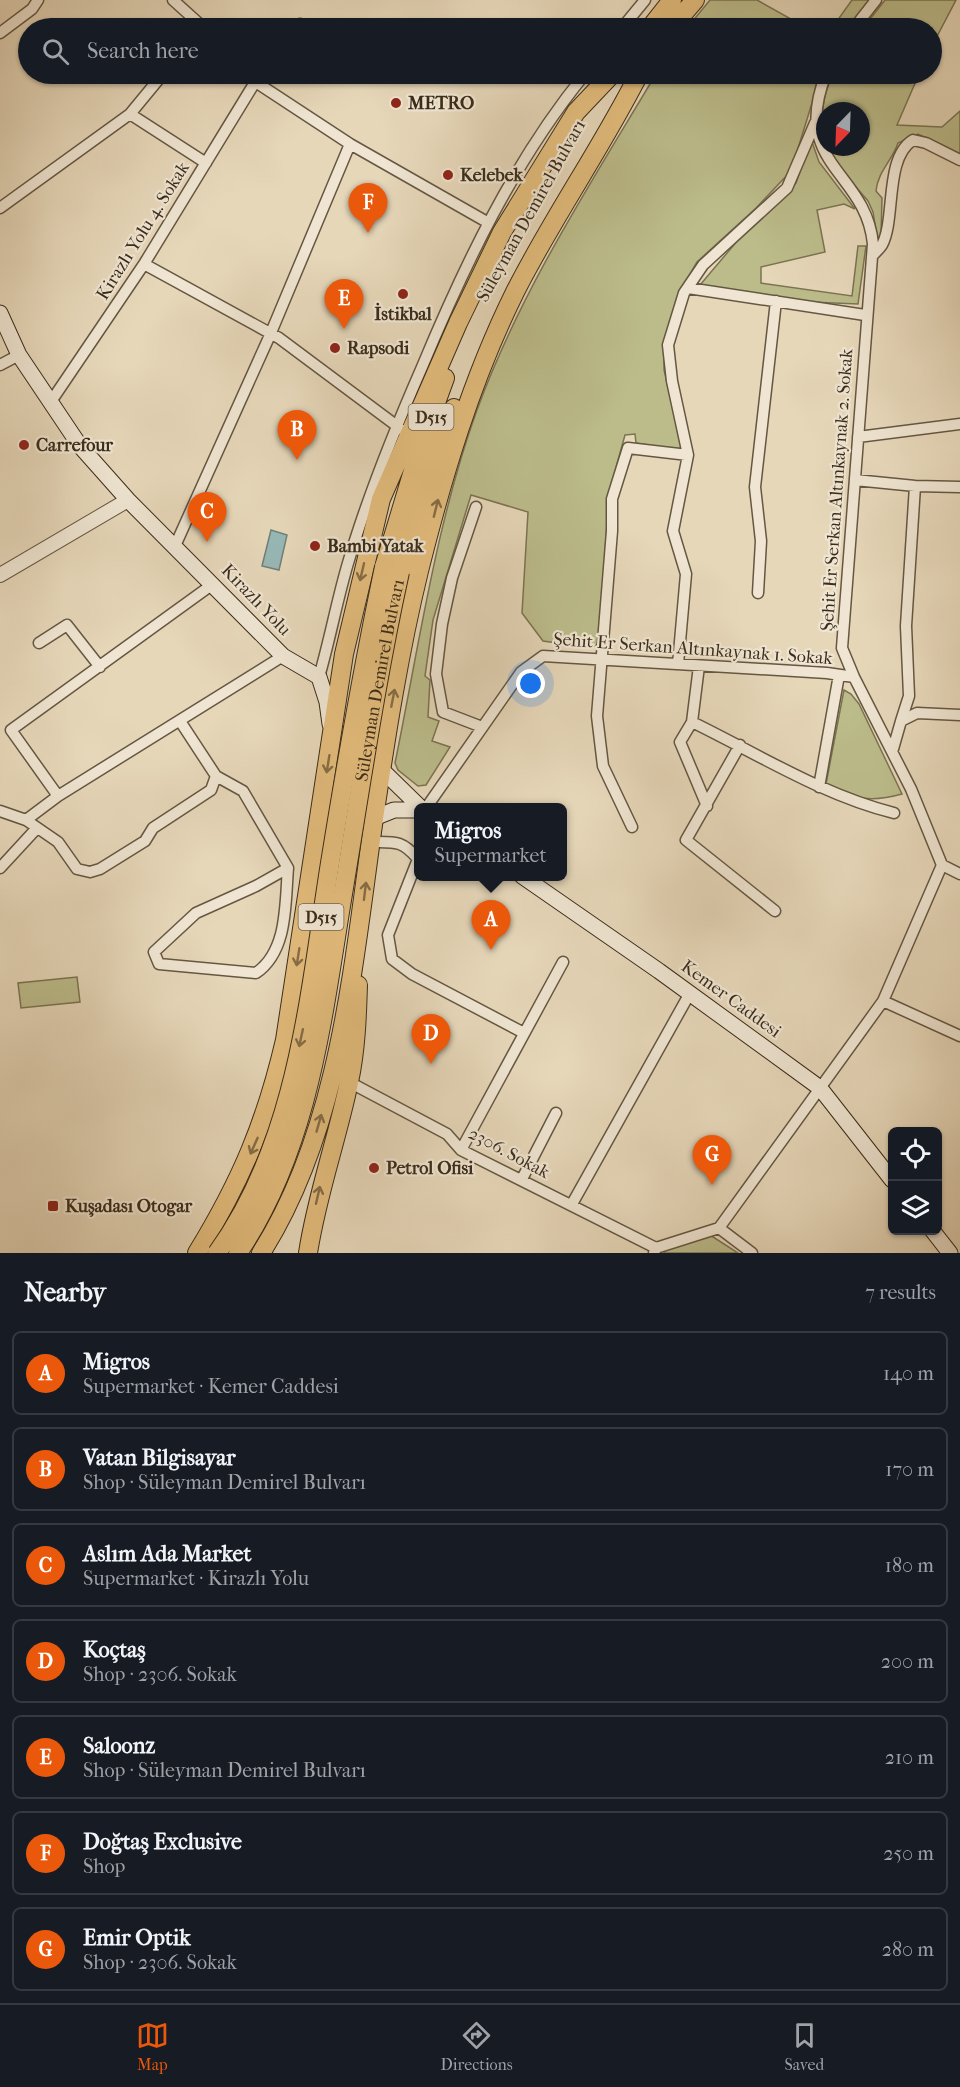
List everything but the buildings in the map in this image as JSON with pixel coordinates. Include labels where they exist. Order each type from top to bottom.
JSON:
[{"type":"highway","points":[[658,18],[672,0]]},
{"type":"highway","points":[[680,18],[695,0]]},
{"type":"highway","points":[[197,1253],[235,1188],[258,1135],[272,1093],[285,1040],[344,654],[381,499],[402,430],[502,232],[576,112],[603,84]]},
{"type":"highway","name":"Süleyman Demirel Bulvarı","points":[[217,1253],[253,1190],[274,1143],[288,1096],[306,1016],[356,698],[392,570],[421,444],[467,328],[535,196],[580,121],[606,84]]},
{"type":"highway","name":"Süleyman Demirel Bulvarı","points":[[238,1253],[252,1232],[279,1179],[305,1106],[322,1020],[385,642],[392,570],[437,451],[487,330],[555,201],[631,84]]},
{"type":"highway","points":[[261,1253],[285,1211],[308,1158],[321,1117],[361,922],[381,768],[419,572],[466,405],[515,292],[554,220],[609,133],[633,84]]},
{"type":"highway","points":[[308,1253],[320,1187],[349,1082],[356,1047],[361,922]]},
{"type":"highway","points":[[235,1188],[239,1204],[254,1217],[264,1220],[285,1211]]},
{"type":"main road","name":"Kirazlı Yolu","points":[[0,313],[19,355],[80,446],[128,500],[283,656],[319,677]]},
{"type":"main road","points":[[332,739],[327,702],[319,677],[337,670],[344,654]]},
{"type":"main road","points":[[381,768],[414,803]]},
{"type":"main road","points":[[374,818],[394,810],[414,809]]},
{"type":"main road","name":"Kemer Caddesi","points":[[529,881],[690,993],[820,1088],[888,1175]]},
{"type":"main road","points":[[936,1235],[950,1253]]},
{"type":"street","points":[[20,18],[32,9],[38,0]]},
{"type":"street","points":[[173,0],[192,18]]},
{"type":"street","points":[[630,18],[645,0]]},
{"type":"street","points":[[862,18],[876,0]]},
{"type":"street","points":[[0,33],[18,20]]},
{"type":"street","points":[[0,208],[130,114],[155,84]]},
{"type":"street","name":"Kirazlı Yolu 4. Sokak","points":[[50,403],[144,264],[206,163],[250,84]]},
{"type":"street","points":[[265,84],[350,144],[487,222]]},
{"type":"street","points":[[319,677],[347,565],[369,498],[402,430],[447,307],[487,222],[542,134],[578,84]]},
{"type":"street","name":"Şehit Er Serkan Altınkaynak 2. Sokak","points":[[822,84],[815,123],[821,146],[839,177],[859,200],[871,227],[873,255],[865,315],[842,648],[854,677],[893,749],[942,865]]},
{"type":"street","points":[[130,114],[206,163]]},
{"type":"street","points":[[678,664],[686,574],[673,531],[688,455],[672,381],[668,345],[688,288],[703,265],[787,188],[815,123]]},
{"type":"street","points":[[873,255],[883,244],[898,161],[906,144],[914,140],[926,143],[960,160]]},
{"type":"street","points":[[175,546],[270,335],[350,144]]},
{"type":"street","points":[[144,264],[279,338],[402,430]]},
{"type":"street","points":[[688,288],[865,315]]},
{"type":"street","points":[[758,593],[761,541],[755,487],[776,301]]},
{"type":"street","points":[[0,365],[19,355]]},
{"type":"street","points":[[858,437],[960,424]]},
{"type":"street","points":[[632,827],[603,766],[597,716],[612,531],[612,499],[628,448],[688,455]]},
{"type":"street","points":[[855,480],[915,486],[960,487]]},
{"type":"street","points":[[893,749],[909,696],[906,626],[915,486]]},
{"type":"street","points":[[0,575],[128,500]]},
{"type":"street","points":[[476,507],[452,578],[436,674],[443,712],[482,727]]},
{"type":"street","points":[[58,796],[11,730],[213,584]]},
{"type":"street","points":[[39,643],[67,625],[100,667]]},
{"type":"street","points":[[26,820],[58,796],[283,656]]},
{"type":"street","name":"Şehit Er Serkan Altınkaynak 1. Sokak","points":[[429,803],[521,672],[543,656],[854,677]]},
{"type":"street","points":[[699,666],[692,722],[680,742],[707,806]]},
{"type":"street","points":[[819,786],[839,675]]},
{"type":"street","points":[[901,721],[917,713],[960,716]]},
{"type":"street","points":[[180,721],[216,776],[243,791],[288,868],[281,933],[275,952],[267,965],[256,973],[159,964],[154,952],[196,913],[256,886],[288,868]]},
{"type":"street","points":[[692,722],[819,786],[864,806],[894,813]]},
{"type":"street","points":[[740,745],[686,840],[775,910]]},
{"type":"street","points":[[0,811],[26,820],[58,842],[77,868],[90,872],[100,869],[145,841],[153,828],[211,790],[216,776]]},
{"type":"street","points":[[0,868],[37,828]]},
{"type":"street","points":[[371,842],[393,842],[407,846],[414,854]]},
{"type":"street","points":[[655,1250],[719,1228],[883,1000],[942,865],[960,874]]},
{"type":"street","points":[[414,869],[387,935],[392,959],[412,974],[524,1033]]},
{"type":"street","points":[[461,1150],[563,962]]},
{"type":"street","points":[[572,1204],[690,993]]},
{"type":"street","points":[[883,1000],[960,1036]]},
{"type":"street","name":"2306. Sokak","points":[[349,1082],[447,1134],[461,1150],[572,1204],[655,1250]]},
{"type":"street","points":[[522,1179],[556,1113]]},
{"type":"street","points":[[719,1228],[752,1253]]},
{"type":"green space","points":[[710,0],[757,0],[789,18],[695,18]]},
{"type":"green space","points":[[852,0],[870,0],[855,18],[839,18]]},
{"type":"green space","points":[[885,0],[956,0],[942,27],[942,18],[871,18]]},
{"type":"green space","points":[[650,84],[818,84],[791,171],[756,208],[697,262],[680,291],[664,342],[664,370],[682,447],[679,450],[636,443],[635,434],[625,435],[609,493],[599,641],[596,646],[587,647],[543,641],[522,613],[528,512],[471,495],[433,620],[425,676],[430,680],[428,717],[439,721],[432,741],[450,747],[426,785],[418,786],[398,770],[395,763],[439,540],[450,496],[477,410],[514,322],[582,197]]},
{"type":"green space","points":[[829,84],[915,84],[897,125],[942,127],[960,111],[960,154],[918,134],[898,143],[877,184],[876,191],[882,198],[881,237],[878,243],[873,212],[868,201],[843,172],[833,156],[870,156],[870,102],[824,102]]},
{"type":"green space","points":[[811,139],[819,162],[855,209],[844,204],[817,210],[825,252],[761,267],[761,283],[852,296],[858,246],[866,246],[858,304],[810,302],[700,285],[744,233],[796,183]]},
{"type":"green space","points":[[844,690],[851,694],[859,704],[902,794],[871,799],[863,798],[826,784]]},
{"type":"green space","points":[[77,977],[80,1002],[21,1008],[18,983]]},
{"type":"green space","points":[[710,1235],[738,1253],[664,1253],[665,1249]]},
{"type":"water","points":[[271,530],[287,535],[279,570],[262,566]]},
{"type":"place","name":"METRO","points":[[396,103]]},
{"type":"place","name":"Kelebek","points":[[448,175]]},
{"type":"place","name":"Doğtaş Exclusive","points":[[368,233]]},
{"type":"place","name":"İstikbal","points":[[403,294]]},
{"type":"place","name":"Saloonz","points":[[344,329]]},
{"type":"place","name":"Rapsodi","points":[[335,348]]},
{"type":"place","name":"Carrefour","points":[[24,445]]},
{"type":"place","name":"Vatan Bilgisayar","points":[[297,460]]},
{"type":"place","name":"Aslım Ada Market","points":[[207,542]]},
{"type":"place","name":"Bambi Yatak","points":[[315,546]]},
{"type":"place","name":"Migros","points":[[491,950]]},
{"type":"place","name":"Koçtaş","points":[[431,1064]]},
{"type":"place","name":"Petrol Ofisi","points":[[374,1168]]},
{"type":"place","name":"Emir Optik","points":[[712,1185]]},
{"type":"place","name":"Kuşadası Otogar","points":[[53,1206]]}]
